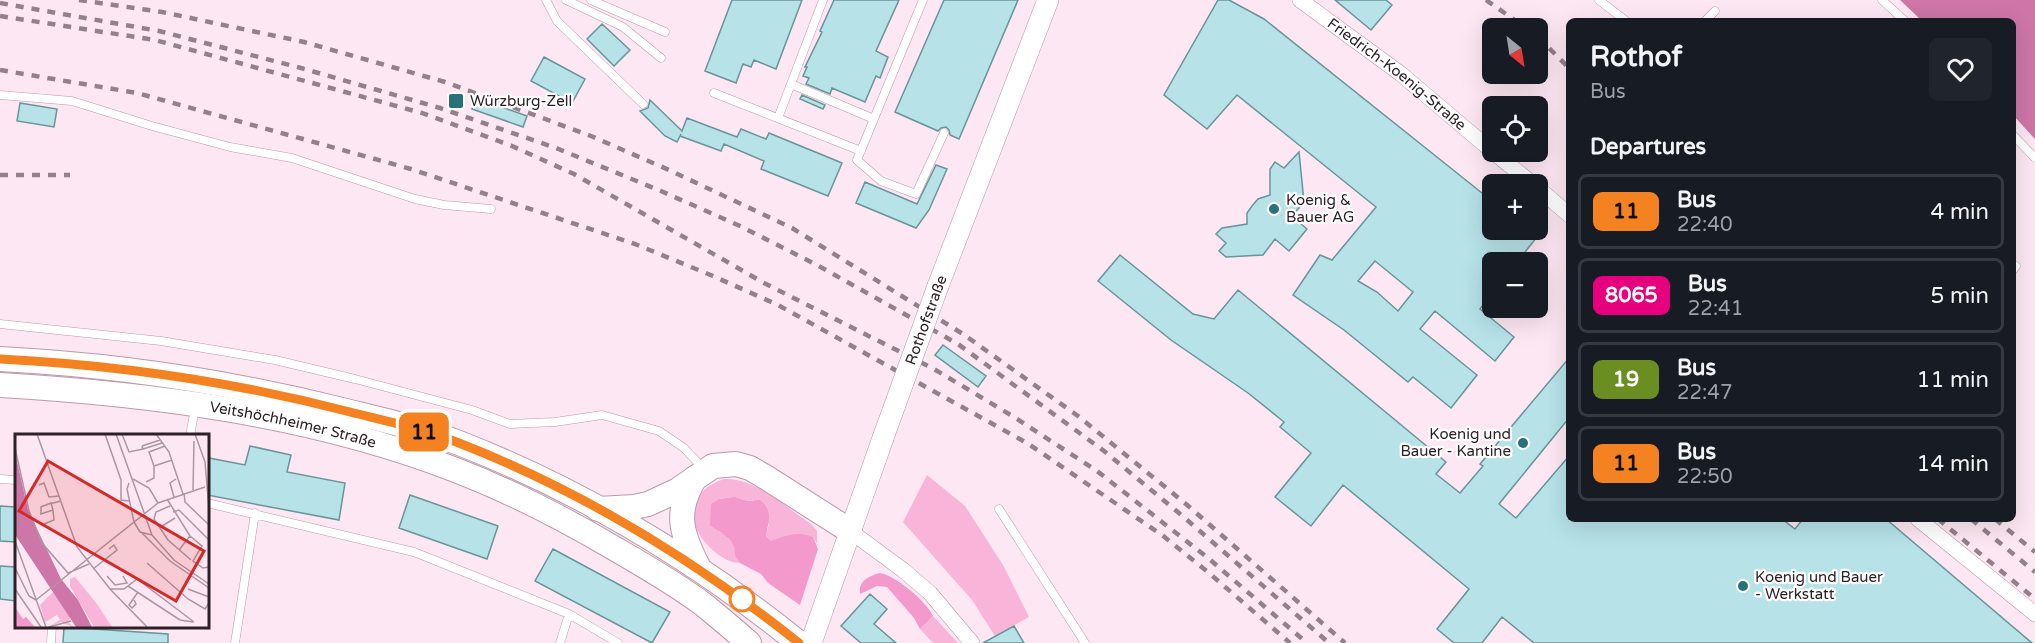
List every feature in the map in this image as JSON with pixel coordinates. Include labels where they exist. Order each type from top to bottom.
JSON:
[{"type":"highway","name":"Veitshöchheimer Straße","points":[[0,359],[50,362],[186,377],[240,386],[379,419],[457,442],[526,472],[662,544],[746,601],[799,643]]},
{"type":"highway","name":"Veitshöchheimer Straße","points":[[0,386],[57,388],[196,404],[289,421],[380,445],[453,469],[519,497],[649,569],[703,604],[749,643]]},
{"type":"highway","points":[[598,509],[648,504],[678,490],[700,473],[726,464],[750,468],[850,531]]},
{"type":"highway","points":[[700,473],[688,489],[681,514],[685,538],[700,570]]},
{"type":"main road","name":"Rothofstraße","points":[[811,643],[938,286],[1048,0]]},
{"type":"street","name":"Friedrich-Koenig-Straße","points":[[1300,0],[1401,74],[1482,142]]},
{"type":"street","name":"Friedrich-Koenig-Straße","points":[[1506,162],[1521,174]]},
{"type":"street","points":[[1548,197],[1566,212]]},
{"type":"street","points":[[1922,522],[2035,614]]},
{"type":"street","points":[[850,531],[930,593],[972,643]]},
{"type":"lane","points":[[546,0],[557,21],[643,104]]},
{"type":"lane","points":[[566,0],[623,27],[660,58]]},
{"type":"lane","points":[[591,0],[665,32]]},
{"type":"lane","points":[[778,118],[823,0]]},
{"type":"lane","points":[[923,0],[857,160],[881,181],[916,194],[944,133]]},
{"type":"lane","points":[[1599,0],[1622,18]]},
{"type":"lane","points":[[1882,0],[1902,18]]},
{"type":"lane","points":[[1708,18],[1715,11]]},
{"type":"lane","points":[[791,84],[874,119]]},
{"type":"lane","points":[[714,93],[861,151]]},
{"type":"lane","points":[[0,95],[72,101],[230,147],[292,158],[415,199],[444,205],[491,209]]},
{"type":"lane","points":[[2016,138],[2035,158]]},
{"type":"lane","points":[[0,324],[161,341],[275,360],[450,405],[510,424],[555,422],[602,415],[659,431],[684,448],[700,473]]},
{"type":"lane","points":[[190,434],[196,404]]},
{"type":"lane","points":[[0,479],[15,480]]},
{"type":"lane","points":[[208,503],[414,552],[569,614],[618,643]]},
{"type":"lane","points":[[999,509],[1085,643]]},
{"type":"lane","points":[[235,643],[255,513]]},
{"type":"lane","points":[[560,643],[569,614]]},
{"type":"lane","points":[[51,643],[52,628]]},
{"type":"shaded area","points":[[1900,0],[2035,0],[2035,139],[2016,118],[2016,18],[1919,18]]},
{"type":"shaded area","points":[[927,475],[965,506],[1003,565],[1029,617],[995,636],[972,600],[903,522]]},
{"type":"shaded area","points":[[724,479],[747,483],[781,502],[817,531],[817,544],[813,537],[801,535],[771,541],[766,536],[769,524],[753,500],[733,497],[719,499],[719,532],[732,541],[735,556],[740,563],[730,561],[715,552],[698,532],[694,522],[694,511],[696,501],[702,493],[711,485]]},
{"type":"shaded area","points":[[734,497],[748,501],[760,500],[764,504],[769,513],[766,536],[771,541],[792,534],[813,537],[818,549],[800,605],[768,583],[761,574],[740,563],[735,556],[731,540],[710,525],[711,504],[719,499]]},
{"type":"shaded area","points":[[880,573],[902,584],[929,610],[933,616],[920,629],[914,618],[887,587],[877,586],[860,594],[863,582]]},
{"type":"shaded area","points":[[933,616],[958,643],[933,643],[920,629]]},
{"type":"building","points":[[732,0],[802,0],[776,69],[754,60],[751,67],[743,64],[736,83],[705,71]]},
{"type":"building","points":[[834,0],[899,0],[876,51],[888,57],[880,78],[876,76],[865,102],[832,88],[830,94],[806,84],[809,78],[803,76]]},
{"type":"building","points":[[944,0],[1018,0],[959,139],[950,135],[946,127],[938,131],[895,112]]},
{"type":"building","points":[[1218,0],[1229,0],[1264,19],[1482,193],[1482,240],[1535,240],[1525,252],[1482,252],[1482,306],[1480,309],[1482,318],[1491,318],[1514,337],[1495,361],[1435,311],[1420,329],[1477,375],[1451,408],[1413,377],[1408,382],[1344,330],[1293,295],[1320,255],[1332,260],[1376,207],[1237,95],[1207,129],[1164,95]],"holes":[[[1375,261],[1413,292],[1398,311],[1377,292],[1358,281]]]},
{"type":"building","points":[[1335,0],[1386,0],[1392,5],[1371,30]]},
{"type":"building","points":[[602,24],[630,50],[614,66],[587,39]]},
{"type":"building","points":[[544,57],[585,79],[572,103],[531,81]]},
{"type":"building","points":[[802,95],[825,105],[823,109],[800,99]]},
{"type":"building","points":[[476,98],[527,116],[523,127],[472,109]]},
{"type":"building","points":[[650,100],[682,131],[687,118],[737,137],[741,129],[766,139],[769,133],[842,163],[828,196],[761,169],[764,161],[724,144],[721,151],[680,136],[677,142],[665,136],[640,111],[648,108]]},
{"type":"building","points":[[20,103],[57,109],[54,127],[17,121]]},
{"type":"building","name":"Koenig & Bauer AG","points":[[1299,152],[1304,202],[1292,216],[1307,229],[1289,251],[1275,239],[1263,255],[1226,257],[1219,251],[1226,243],[1216,234],[1222,228],[1247,224],[1247,213],[1252,206],[1258,199],[1270,195],[1270,169],[1275,162],[1284,168]]},
{"type":"building","points":[[936,165],[947,169],[929,210],[916,228],[856,203],[865,182],[917,204]]},
{"type":"building","points":[[1120,255],[1193,314],[1214,319],[1238,290],[1446,462],[1436,474],[1460,493],[1483,466],[1480,464],[1566,362],[1566,422],[1499,504],[1516,518],[1566,460],[1566,522],[1786,522],[1795,529],[1801,522],[1890,522],[2032,643],[1534,643],[1502,617],[1482,643],[1454,643],[1437,629],[1469,589],[1343,485],[1311,526],[1275,497],[1311,453],[1280,427],[1284,422],[1248,393],[1171,340],[1098,281]]},
{"type":"building","points":[[943,345],[986,376],[978,387],[935,355]]},
{"type":"building","points":[[250,446],[291,455],[287,472],[345,483],[339,520],[208,495],[209,458],[245,465]]},
{"type":"building","points":[[410,495],[498,526],[487,559],[399,528]]},
{"type":"building","points":[[0,506],[15,507],[15,542],[0,541]]},
{"type":"building","points":[[553,549],[670,612],[652,643],[535,581]]},
{"type":"building","points":[[0,566],[15,567],[15,601],[0,599]]},
{"type":"building","points":[[870,594],[887,609],[874,624],[896,643],[861,643],[841,626]]},
{"type":"building","points":[[1014,626],[1024,643],[983,643]]},
{"type":"building","points":[[64,628],[168,634],[168,643],[63,643]]},
{"type":"railway","points":[[79,0],[162,12],[304,42],[445,82],[591,136],[792,228],[963,334],[1078,416],[1186,504],[1345,643]]},
{"type":"railway","points":[[1486,0],[1512,18]]},
{"type":"railway","points":[[0,3],[159,31],[301,68],[440,108],[556,148],[740,226],[817,265],[958,344],[1104,451],[1329,643]]},
{"type":"railway","points":[[0,16],[155,40],[422,113],[512,146],[574,174],[764,283],[934,369],[1014,417],[1097,471],[1208,558],[1307,643]]},
{"type":"railway","points":[[1548,47],[1566,65]]},
{"type":"railway","points":[[0,70],[137,93],[411,169],[635,244],[713,276],[778,305],[1027,443],[1162,535],[1290,643]]},
{"type":"railway","points":[[0,175],[70,175]]},
{"type":"railway","points":[[1942,522],[2035,599]]},
{"type":"railway","points":[[1975,522],[2035,572]]},
{"type":"railway","points":[[1999,522],[2035,552]]},
{"type":"bus line","name":"11","points":[[0,359],[50,362],[186,377],[240,386],[379,419],[457,442],[526,472],[662,544],[746,601],[799,643]]},
{"type":"place","name":"Würzburg-Zell","points":[[456,101]]},
{"type":"place","name":"Koenig & Bauer AG","points":[[1274,209]]},
{"type":"place","name":"Koenig und Bauer - Kantine","points":[[1523,443]]},
{"type":"place","name":"Koenig und Bauer - Werkstatt","points":[[1743,586]]}]
